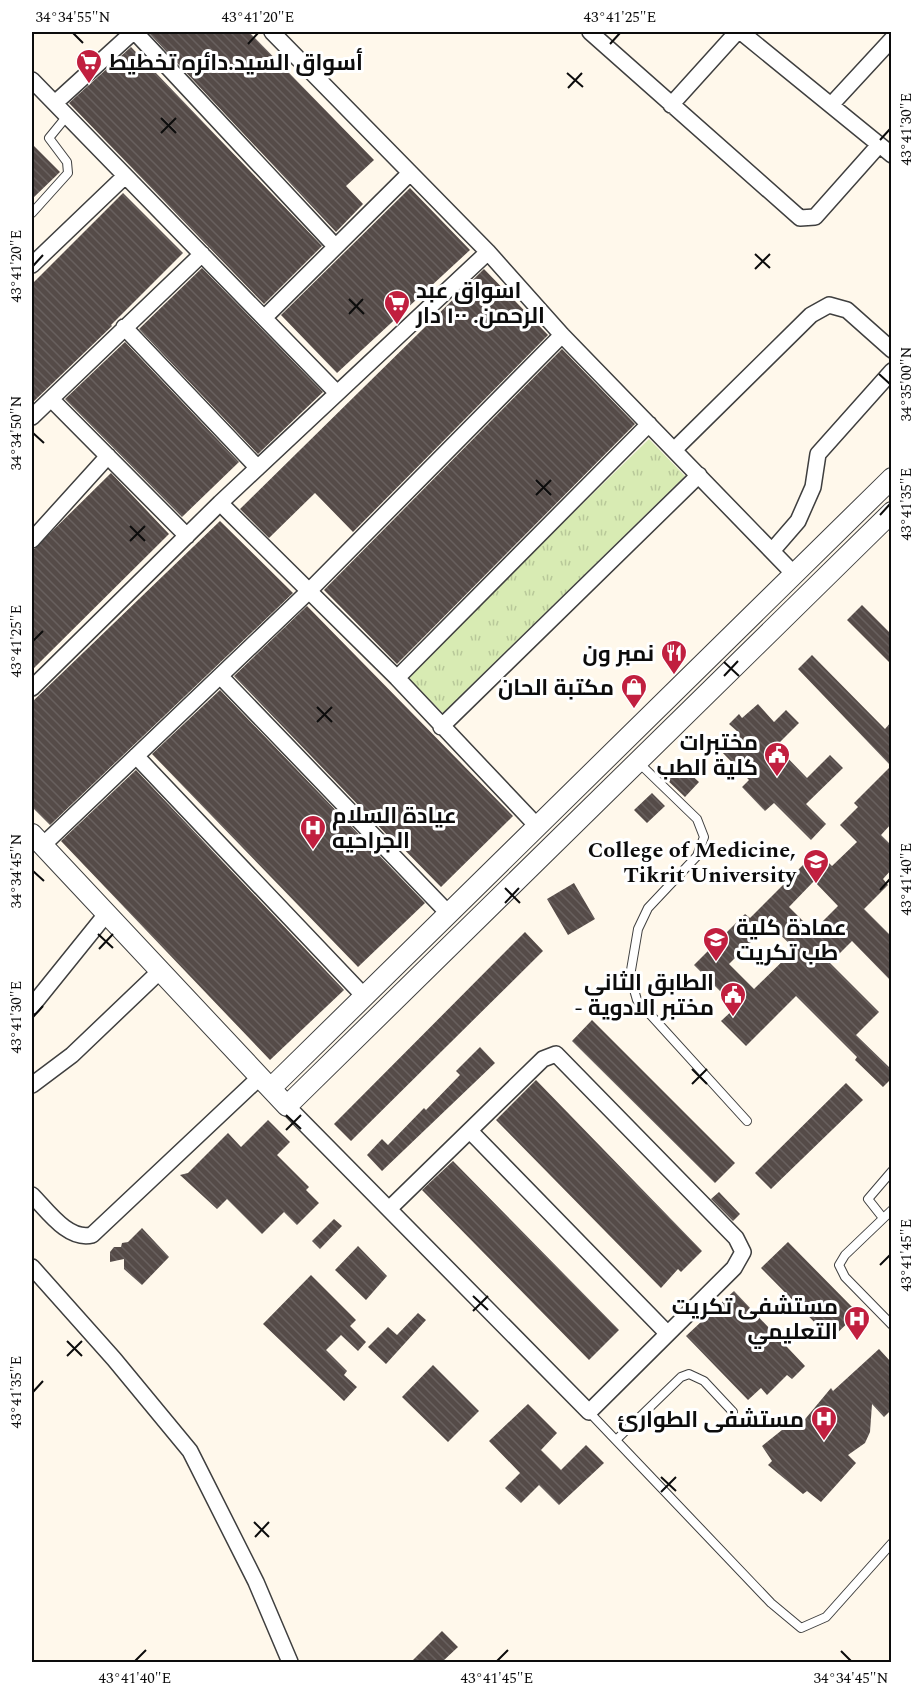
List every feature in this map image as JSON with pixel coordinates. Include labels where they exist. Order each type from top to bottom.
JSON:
[{"type":"street","points":[[55,103],[134,32],[335,246]]},
{"type":"street","points":[[272,32],[488,252],[562,336],[795,575]]},
{"type":"street","points":[[590,32],[800,218],[815,217],[879,145]]},
{"type":"street","points":[[671,105],[739,32],[891,155]]},
{"type":"street","points":[[831,105],[891,39]]},
{"type":"street","points":[[32,80],[337,393]]},
{"type":"street","points":[[264,318],[410,173]]},
{"type":"street","points":[[34,257],[125,176]]},
{"type":"street","points":[[32,688],[220,502],[488,252]]},
{"type":"street","points":[[32,417],[202,254]]},
{"type":"street","points":[[674,450],[811,315],[829,305],[847,310],[891,350]]},
{"type":"street","points":[[124,327],[257,467]]},
{"type":"street","points":[[389,1209],[543,1059],[556,1054],[736,1238],[743,1252],[734,1268],[589,1412],[287,1106],[37,839],[136,756],[309,591],[562,336]]},
{"type":"street","points":[[772,550],[798,520],[813,488],[818,454],[891,371]]},
{"type":"street","points":[[51,399],[187,536]]},
{"type":"street","points":[[396,678],[649,424]]},
{"type":"street","points":[[33,535],[108,456]]},
{"type":"street","points":[[441,727],[699,475]]},
{"type":"street","points":[[32,1195],[69,1231],[84,1237],[92,1235],[364,996],[795,575],[891,478]]},
{"type":"street","points":[[220,502],[396,678],[537,826]]},
{"type":"street","points":[[287,1106],[891,512]]},
{"type":"street","points":[[220,676],[449,914]]},
{"type":"street","points":[[669,698],[684,714]]},
{"type":"street","points":[[136,756],[364,996]]},
{"type":"street","points":[[32,1006],[107,914]]},
{"type":"street","points":[[32,1085],[72,1055],[160,971]]},
{"type":"street","points":[[470,1131],[667,1333]]},
{"type":"street","points":[[32,1267],[114,1359],[190,1450],[255,1582],[290,1662]]},
{"type":"lane","points":[[32,213],[68,173],[67,162],[49,138],[67,116]]},
{"type":"lane","points":[[637,760],[697,819],[704,837],[697,856],[648,908],[638,929],[630,976],[637,1000],[747,1121]]},
{"type":"lane","points":[[883,1218],[868,1199],[891,1171]]},
{"type":"lane","points":[[891,1210],[845,1255],[839,1265],[845,1277],[891,1325]]},
{"type":"lane","points":[[616,1440],[681,1377],[689,1374],[704,1381],[733,1412]]},
{"type":"lane","points":[[589,1412],[771,1603],[801,1628],[826,1617],[891,1543]]},
{"type":"green space","points":[[649,439],[685,476],[443,713],[406,676]]},
{"type":"building","points":[[148,32],[249,32],[374,160],[346,186],[363,204],[336,232]]},
{"type":"building","points":[[131,47],[322,246],[264,304],[69,103]]},
{"type":"building","points":[[32,144],[60,172],[32,199]]},
{"type":"building","points":[[410,188],[470,250],[337,373],[281,315]]},
{"type":"building","points":[[123,193],[183,253],[32,403],[32,284]]},
{"type":"building","points":[[202,268],[323,392],[258,454],[139,329]]},
{"type":"building","points":[[484,269],[548,335],[353,532],[315,493],[269,538],[240,509]]},
{"type":"building","points":[[125,342],[239,462],[182,517],[65,399]]},
{"type":"building","points":[[562,349],[635,424],[397,664],[324,590]]},
{"type":"building","points":[[111,473],[169,534],[32,670],[32,551]]},
{"type":"building","points":[[220,521],[293,593],[50,825],[32,807],[32,702]]},
{"type":"building","points":[[862,605],[891,634],[891,664],[847,620]]},
{"type":"building","points":[[307,606],[513,816],[441,887],[392,837],[391,839],[234,676]]},
{"type":"building","points":[[812,655],[885,729],[891,722],[891,766],[798,669]]},
{"type":"building","points":[[220,690],[425,903],[358,967],[152,754]]},
{"type":"building","points":[[758,704],[774,722],[786,710],[799,723],[776,746],[807,778],[830,755],[843,768],[806,804],[826,824],[811,840],[774,803],[765,811],[742,787],[749,780],[720,750],[738,732],[729,724],[739,714],[742,718]]},
{"type":"building","points":[[677,762],[699,782],[685,797],[664,777]]},
{"type":"building","points":[[891,766],[891,824],[881,835],[891,845],[891,870],[883,879],[888,885],[864,909],[891,936],[891,981],[852,941],[830,963],[879,1012],[856,1035],[891,1069],[891,1079],[883,1087],[855,1060],[857,1057],[796,996],[746,1046],[721,1021],[736,1007],[694,965],[745,914],[750,918],[817,851],[832,866],[857,842],[840,825],[858,807],[854,803]],"holes":[[[814,881],[838,906],[813,931],[789,907]],[[769,924],[795,949],[754,989],[729,964]]]},
{"type":"building","points":[[136,770],[344,990],[270,1060],[61,841]]},
{"type":"building","points":[[652,793],[665,806],[647,823],[634,810]]},
{"type":"building","points":[[574,883],[595,919],[568,935],[547,899]]},
{"type":"building","points":[[525,932],[543,951],[351,1141],[334,1124]]},
{"type":"building","points":[[592,1020],[735,1163],[715,1183],[572,1041]]},
{"type":"building","points":[[480,1047],[495,1063],[382,1171],[367,1155],[382,1139],[388,1145],[424,1108],[426,1110],[460,1075],[456,1071]]},
{"type":"building","points":[[536,1080],[702,1251],[681,1272],[678,1269],[661,1288],[496,1120]]},
{"type":"building","points":[[846,1083],[863,1100],[771,1189],[755,1173]]},
{"type":"building","points":[[268,1120],[290,1142],[277,1155],[309,1187],[306,1190],[319,1203],[297,1225],[284,1212],[262,1234],[227,1199],[217,1209],[180,1175],[188,1173],[228,1133],[241,1147]]},
{"type":"building","points":[[453,1161],[619,1330],[589,1360],[422,1190]]},
{"type":"building","points":[[719,1192],[740,1214],[733,1221],[711,1199]]},
{"type":"building","points":[[334,1219],[342,1226],[320,1249],[312,1241]]},
{"type":"building","points":[[142,1228],[169,1257],[142,1285],[124,1269],[124,1259],[110,1262],[110,1252],[114,1247],[121,1247],[122,1243],[128,1242]]},
{"type":"building","points":[[788,1242],[858,1313],[831,1339],[761,1268]]},
{"type":"building","points":[[358,1246],[387,1276],[366,1300],[335,1270]]},
{"type":"building","points":[[311,1275],[356,1320],[350,1326],[366,1342],[358,1351],[341,1335],[326,1350],[347,1371],[344,1375],[357,1387],[344,1401],[263,1324]]},
{"type":"building","points":[[734,1291],[805,1366],[792,1379],[787,1375],[767,1395],[761,1388],[748,1400],[686,1336]]},
{"type":"building","points":[[418,1313],[426,1320],[386,1364],[368,1347],[388,1327],[397,1335]]},
{"type":"building","points":[[879,1349],[891,1362],[891,1410],[884,1417],[872,1404],[870,1432],[865,1443],[848,1455],[856,1463],[821,1502],[807,1491],[803,1494],[768,1465],[772,1461],[762,1446],[797,1418],[801,1424],[831,1388],[833,1391]]},
{"type":"building","points":[[433,1365],[479,1411],[448,1442],[402,1397]]},
{"type":"building","points":[[528,1404],[557,1433],[541,1450],[561,1470],[586,1445],[604,1463],[559,1505],[539,1485],[521,1503],[505,1488],[520,1473],[489,1441]]},
{"type":"building","points":[[442,1631],[458,1647],[442,1662],[411,1662]]},
{"type":"place","name":"أسواق السيد.دائره تخطيط","points":[[89,85]]},
{"type":"place","name":"اسواق عبد الرحمن. ١٠٠ دار","points":[[397,326]]},
{"type":"place","name":"نمبر ون","points":[[674,676]]},
{"type":"place","name":"مكتبة الحان","points":[[634,710]]},
{"type":"place","name":"مختبرات كلية الطب","points":[[777,778]]},
{"type":"place","name":"عيادة السلام الجراحيه","points":[[313,851]]},
{"type":"place","name":"College of Medicine, Tikrit University","points":[[816,885]]},
{"type":"place","name":"عمادة كلية طب تكريت","points":[[716,963]]},
{"type":"place","name":"الطابق الثاني - مختبر الادوية","points":[[733,1018]]},
{"type":"place","name":"مستشفى تكريت التعليمي","points":[[857,1342]]},
{"type":"place","name":"مستشفى الطوارئ","points":[[824,1442]]}]
